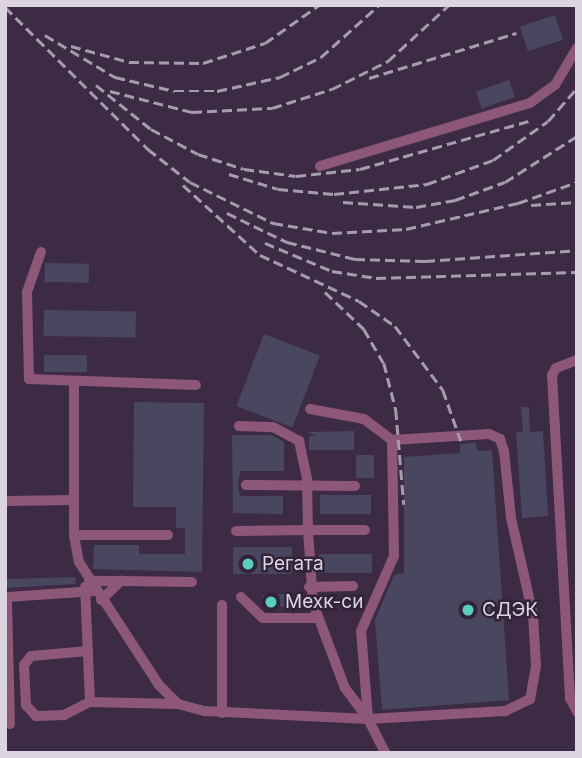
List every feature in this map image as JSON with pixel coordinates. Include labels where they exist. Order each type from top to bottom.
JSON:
[{"type":"lane","points":[[320,166],[530,103],[555,85],[577,48]]},
{"type":"lane","points":[[41,252],[27,292],[27,372],[34,383],[196,385]]},
{"type":"lane","points":[[577,360],[556,368],[551,375],[570,698],[577,712]]},
{"type":"lane","points":[[74,383],[74,535],[91,588],[151,675],[178,704]]},
{"type":"lane","points":[[88,651],[30,656],[24,665],[26,705],[36,716],[64,715],[90,702],[178,704],[222,713],[368,719],[515,710],[530,699],[536,680],[531,602],[500,439],[489,434],[392,440],[364,419],[310,409]]},
{"type":"lane","points":[[239,426],[274,427],[296,436],[307,485],[309,587],[345,688],[368,719],[385,753]]},
{"type":"lane","points":[[368,719],[361,631],[394,556],[392,440]]},
{"type":"lane","points":[[246,485],[355,486]]},
{"type":"lane","points":[[5,501],[74,500]]},
{"type":"lane","points":[[236,531],[366,530]]},
{"type":"lane","points":[[74,535],[168,535]]},
{"type":"lane","points":[[91,588],[121,581]]},
{"type":"lane","points":[[10,724],[7,597],[91,588],[121,581],[192,582]]},
{"type":"lane","points":[[309,587],[353,586]]},
{"type":"lane","points":[[90,702],[88,651],[91,588]]},
{"type":"lane","points":[[241,597],[263,618],[318,618]]},
{"type":"lane","points":[[222,605],[222,713]]},
{"type":"shaded area","points":[[5,5],[577,5],[577,753],[5,753]]},
{"type":"building","points":[[555,15],[563,40],[528,51],[520,26]]},
{"type":"building","points":[[509,80],[515,97],[482,108],[476,91]]},
{"type":"building","points":[[45,263],[89,264],[89,283],[45,282]]},
{"type":"building","points":[[44,310],[136,312],[136,338],[44,336]]},
{"type":"building","points":[[264,334],[320,356],[292,427],[236,406]]},
{"type":"building","points":[[44,355],[87,355],[87,372],[44,372]]},
{"type":"building","points":[[134,402],[204,403],[202,572],[93,569],[94,545],[139,545],[139,554],[185,554],[185,528],[176,528],[176,507],[133,507]]},
{"type":"building","points":[[521,407],[529,407],[530,432],[543,431],[548,516],[522,518],[516,432],[523,432]]},
{"type":"building","points":[[354,431],[354,450],[309,450],[309,436],[316,436],[307,432]]},
{"type":"building","points":[[232,435],[272,435],[284,442],[284,471],[240,471],[238,484],[240,496],[283,496],[283,514],[233,513]]},
{"type":"building","points":[[476,443],[477,451],[492,450],[509,700],[382,710],[375,620],[394,575],[404,573],[404,457],[460,453],[460,444]]},
{"type":"building","points":[[356,455],[374,455],[374,478],[356,478]]},
{"type":"building","points":[[320,495],[371,495],[371,514],[320,514]]},
{"type":"building","points":[[233,547],[292,547],[292,574],[233,574]]},
{"type":"building","points":[[319,554],[372,554],[372,573],[319,573]]},
{"type":"building","points":[[75,577],[76,584],[5,588],[5,579]]},
{"type":"building","points":[[291,594],[291,607],[262,606],[262,595]]},
{"type":"railway","points":[[71,46],[129,62],[203,63],[265,43],[319,5]]},
{"type":"railway","points":[[45,35],[115,77],[174,91],[217,91],[280,77],[321,57],[379,5]]},
{"type":"railway","points":[[110,91],[192,112],[272,108],[332,89],[388,61],[449,5]]},
{"type":"railway","points":[[5,7],[148,149],[190,182],[273,223],[332,233],[406,229],[518,203],[577,182]]},
{"type":"railway","points":[[369,78],[516,33]]},
{"type":"railway","points":[[96,85],[151,129],[198,154],[244,169],[296,176],[360,169],[532,120]]},
{"type":"railway","points":[[229,174],[278,189],[334,194],[427,184],[493,160],[548,121],[577,88]]},
{"type":"railway","points":[[343,202],[416,207],[455,200],[505,182],[577,136]]},
{"type":"railway","points":[[183,185],[260,255],[359,301],[395,326],[443,390],[461,441]]},
{"type":"railway","points":[[531,205],[577,202]]},
{"type":"railway","points":[[227,213],[287,242],[355,259],[425,261],[577,250]]},
{"type":"railway","points":[[265,243],[332,271],[376,278],[577,272]]},
{"type":"railway","points":[[325,292],[364,329],[384,363],[396,410],[404,505]]},
{"type":"place","name":"Регата","points":[[248,564]]},
{"type":"place","name":"Мехк-си","points":[[271,602]]},
{"type":"place","name":"СДЭК","points":[[468,610]]}]
